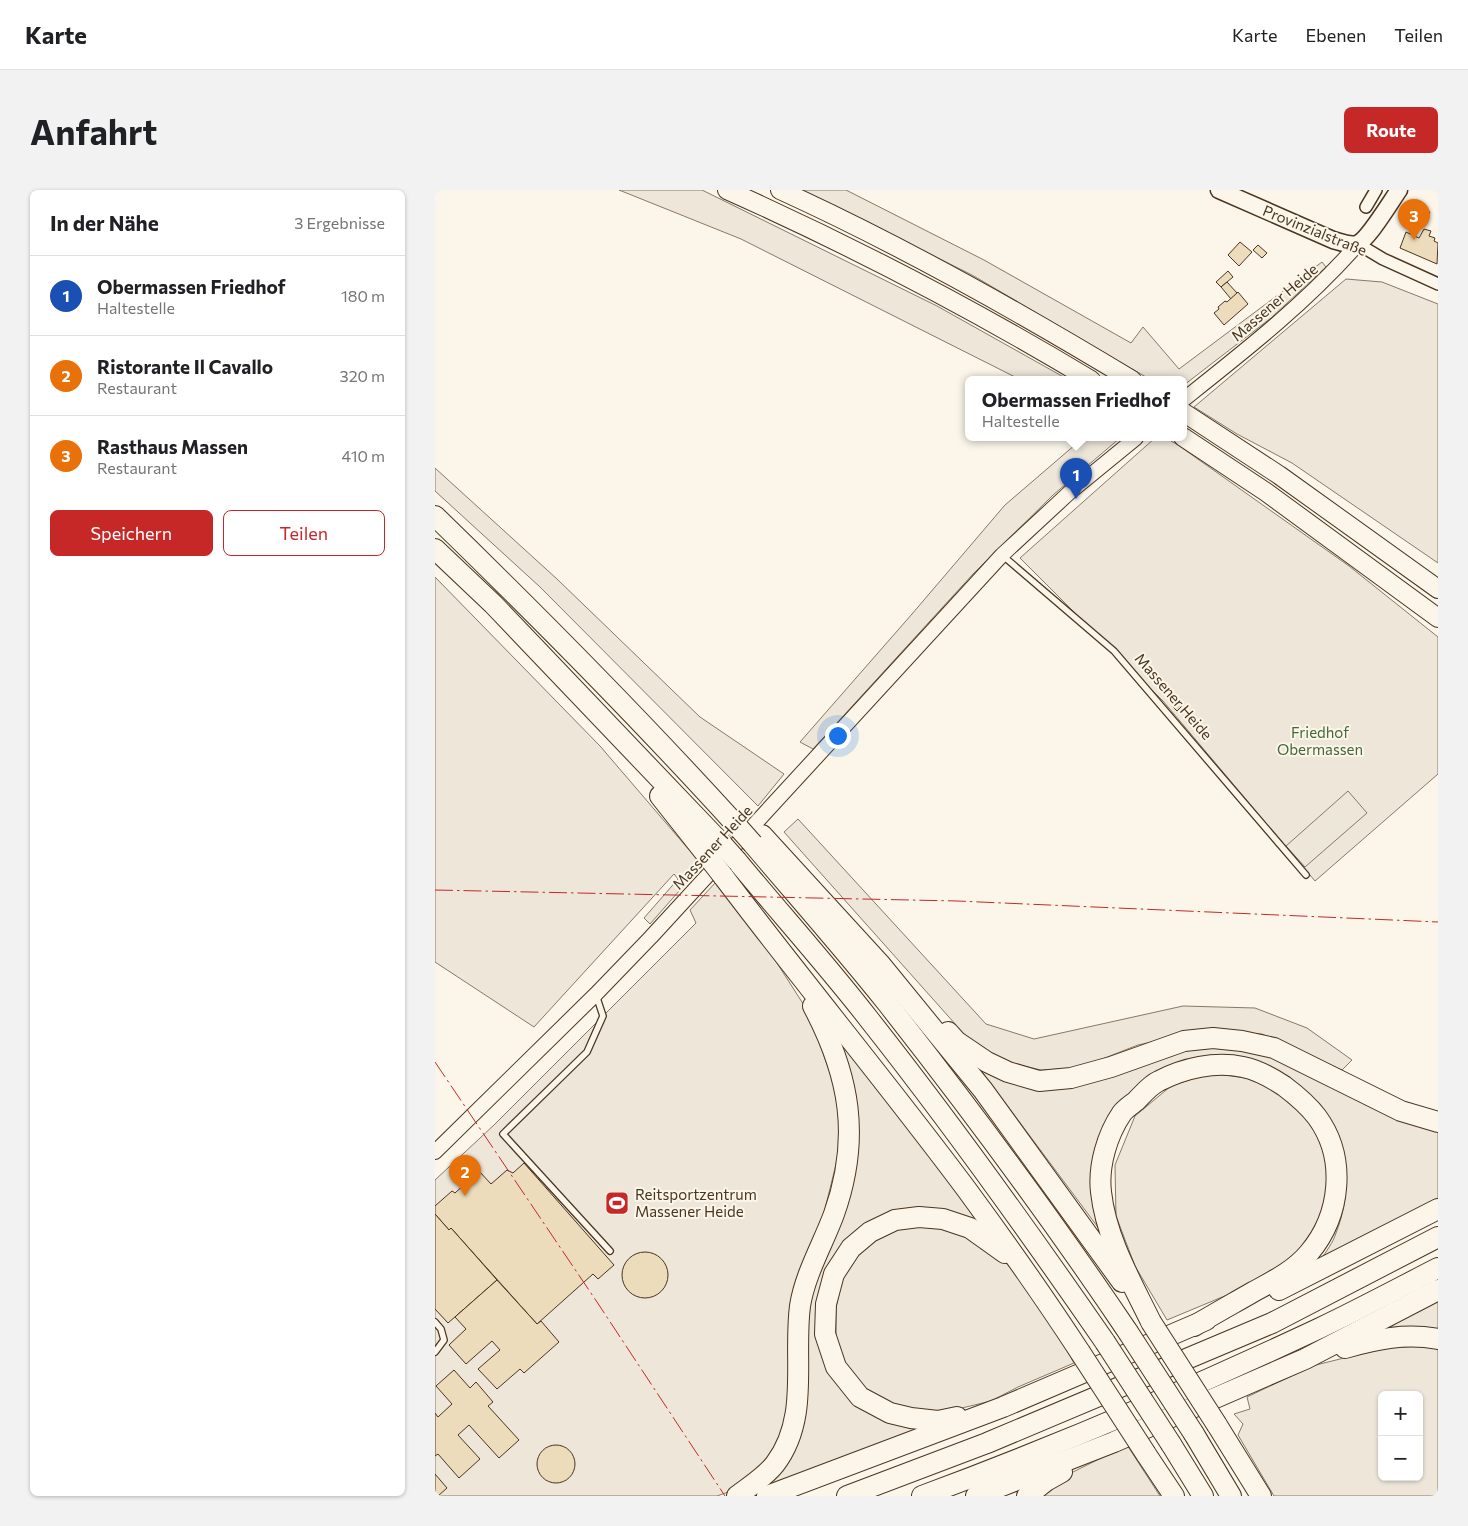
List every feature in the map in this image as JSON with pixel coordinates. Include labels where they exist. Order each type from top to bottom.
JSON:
[{"type":"highway","points":[[435,516],[540,618],[956,1041],[987,1062],[1008,1072],[1039,1082],[1071,1078],[1111,1067],[1184,1041],[1213,1038],[1242,1041],[1274,1048],[1401,1111],[1438,1122]]},
{"type":"highway","points":[[435,549],[493,604],[604,720],[715,851],[723,876],[967,1190],[1041,1293],[1174,1496]]},
{"type":"highway","points":[[758,839],[964,1102],[1042,1207],[1128,1332],[1194,1434],[1231,1496]]},
{"type":"highway","points":[[715,851],[737,861],[867,1017],[926,1093],[1022,1222],[1105,1342],[1203,1496]]},
{"type":"highway","points":[[881,965],[983,1090],[1151,1322],[1261,1496]]},
{"type":"highway","points":[[737,1496],[761,1479],[775,1464],[790,1437],[798,1406],[800,1306],[810,1272],[834,1214],[841,1189],[850,1137],[848,1101],[839,1064],[824,1026],[792,967]]},
{"type":"highway","points":[[1151,1322],[1122,1262],[1111,1235],[1104,1210],[1100,1192],[1101,1172],[1109,1137],[1123,1112],[1157,1082],[1194,1067],[1220,1065],[1243,1067],[1270,1077],[1297,1096],[1317,1117],[1329,1140],[1335,1162],[1338,1186],[1326,1228],[1309,1254],[1287,1274],[1194,1326]]},
{"type":"highway","points":[[767,1496],[1003,1407],[1263,1298],[1438,1209]]},
{"type":"highway","points":[[1003,1407],[938,1420],[911,1418],[890,1413],[860,1397],[836,1367],[825,1334],[826,1304],[834,1274],[851,1248],[870,1232],[895,1220],[919,1217],[943,1219],[970,1228],[1004,1252],[1041,1293]]},
{"type":"highway","points":[[847,1496],[987,1442],[1272,1323],[1438,1237]]},
{"type":"highway","points":[[922,1496],[1053,1446],[1235,1367],[1322,1327],[1438,1268]]},
{"type":"highway","points":[[976,1496],[1114,1442],[1305,1359],[1438,1290]]},
{"type":"highway","points":[[1305,1359],[1377,1339],[1397,1336],[1422,1336],[1438,1339]]},
{"type":"highway","points":[[1027,1496],[1046,1481],[1114,1442]]},
{"type":"highway","points":[[1146,1454],[1166,1496]]},
{"type":"main road","points":[[727,190],[792,219],[891,268],[987,319],[1084,376]]},
{"type":"main road","points":[[780,190],[900,249],[1068,341],[1125,376]]},
{"type":"main road","name":"Provinzialstraße","points":[[1219,190],[1333,240],[1348,244],[1358,244]]},
{"type":"main road","points":[[1358,244],[1367,237],[1399,190]]},
{"type":"main road","points":[[1187,410],[1438,589]]},
{"type":"main road","points":[[1187,440],[1281,503],[1438,618]]},
{"type":"street","points":[[1366,207],[1376,190]]},
{"type":"street","name":"Provinzialstraße","points":[[1358,244],[1383,259],[1438,284]]},
{"type":"street","name":"Massener Heide","points":[[1187,405],[1308,297],[1358,244]]},
{"type":"street","name":"Massener Heide","points":[[435,1152],[596,994],[702,882],[1002,554],[1070,492],[1132,441]]},
{"type":"lane","name":"Massener Heide","points":[[1002,554],[1114,651],[1306,876]]},
{"type":"lane","points":[[596,994],[603,1016],[587,1052],[503,1134],[610,1252]]},
{"type":"lane","points":[[435,1322],[441,1329],[444,1340],[435,1352]]},
{"type":"green space","points":[[619,190],[702,190],[937,306],[1062,376],[1013,376],[741,239]]},
{"type":"green space","points":[[801,190],[846,190],[984,260],[1131,343],[1143,327],[1179,369],[1322,262],[1326,267],[1271,318],[1187,383],[1187,376],[1144,376],[972,275]]},
{"type":"green space","points":[[1346,279],[1382,282],[1438,304],[1438,563],[1292,463],[1237,434],[1194,407]]},
{"type":"green space","points":[[1080,441],[1116,441],[1053,495],[973,574],[813,749],[800,742],[912,614],[1005,505]]},
{"type":"green space","name":"Friedhof Obermassen","points":[[1152,441],[1171,441],[1349,566],[1438,637],[1438,774],[1315,881],[1163,701],[1020,558]]},
{"type":"green space","points":[[435,468],[557,579],[700,717],[784,774],[758,806],[540,587],[435,491]]},
{"type":"green space","points":[[435,577],[600,746],[702,865],[650,924],[644,918],[678,879],[674,874],[534,1027],[435,962]]},
{"type":"green space","points":[[798,819],[986,1024],[1034,1039],[1183,1006],[1255,1008],[1307,1028],[1352,1060],[1342,1070],[1262,1034],[1205,1030],[1138,1045],[1079,1068],[1041,1070],[1002,1061],[965,1035],[784,832]]},
{"type":"green space","name":"Reitsportzentrum Massener Heide","points":[[716,882],[768,949],[809,1013],[838,1096],[839,1152],[822,1221],[790,1398],[780,1440],[765,1462],[731,1491],[717,1496],[435,1496],[435,1180],[494,1125],[696,923],[690,910]]},
{"type":"green space","points":[[843,1039],[980,1224],[867,1229],[821,1303],[859,1400],[939,1424],[757,1495],[756,1492],[780,1467],[805,1308],[847,1182],[838,1043]]},
{"type":"green space","points":[[1232,1046],[1264,1052],[1438,1128],[1438,1199],[1321,1260],[1336,1233],[1344,1207],[1346,1182],[1344,1158],[1337,1135],[1325,1114],[1310,1095],[1290,1079],[1267,1066],[1191,1059],[1099,1142],[1100,1230],[974,1061],[1023,1085],[1192,1047]]},
{"type":"green space","points":[[1210,1073],[1246,1078],[1280,1092],[1303,1113],[1320,1140],[1328,1168],[1327,1199],[1315,1233],[1292,1259],[1251,1285],[1167,1320],[1135,1266],[1116,1216],[1115,1165],[1135,1116],[1171,1086]]},
{"type":"green space","points":[[926,1224],[971,1236],[1003,1260],[1017,1275],[1043,1310],[1074,1363],[991,1401],[937,1414],[889,1404],[868,1391],[846,1364],[836,1338],[836,1308],[842,1279],[858,1256],[877,1240],[899,1229]]},
{"type":"green space","points":[[1438,1301],[1438,1329],[1389,1327]]},
{"type":"green space","points":[[1424,1346],[1438,1348],[1438,1496],[1274,1496],[1238,1435],[1243,1424],[1234,1414],[1250,1409],[1247,1397],[1312,1366],[1384,1348]]},
{"type":"green space","points":[[1127,1445],[1160,1496],[1033,1496],[1049,1484]]},
{"type":"shaded area","points":[[1348,791],[1367,813],[1305,867],[1286,846]]},
{"type":"building","points":[[1422,208],[1430,212],[1426,220],[1417,216]]},
{"type":"building","points":[[1424,229],[1431,231],[1429,236],[1435,238],[1434,241],[1438,243],[1437,264],[1400,248],[1406,232],[1419,238]]},
{"type":"building","points":[[1240,242],[1252,252],[1239,266],[1228,255]]},
{"type":"building","points":[[1258,245],[1267,253],[1262,258],[1253,250]]},
{"type":"building","points":[[1228,271],[1233,277],[1221,287],[1216,282]]},
{"type":"building","points":[[1227,282],[1237,293],[1231,299],[1221,287]]},
{"type":"building","points":[[1238,292],[1248,304],[1224,325],[1214,313],[1219,309],[1218,307]]},
{"type":"building","points":[[1178,702],[1182,706],[1177,711],[1173,707]]},
{"type":"building","points":[[524,1163],[614,1265],[598,1279],[593,1274],[537,1324],[451,1228],[449,1230],[435,1214],[435,1206],[452,1191],[455,1193],[479,1171],[491,1184],[507,1170],[513,1173]]},
{"type":"building","points":[[435,1214],[449,1230],[451,1228],[497,1280],[448,1323],[435,1309]]},
{"type":"building","points":[[640,1252],[650,1252],[664,1262],[668,1275],[664,1288],[658,1294],[650,1298],[640,1298],[626,1288],[622,1280],[622,1270],[632,1256]]},
{"type":"building","points":[[497,1280],[537,1324],[541,1321],[559,1342],[524,1373],[520,1369],[497,1389],[478,1369],[500,1350],[492,1341],[466,1364],[449,1345],[466,1329],[455,1317]]},
{"type":"building","points":[[454,1370],[470,1388],[476,1382],[493,1402],[488,1406],[519,1440],[499,1458],[469,1425],[458,1435],[480,1459],[459,1478],[438,1454],[435,1456],[435,1413],[438,1417],[452,1404],[436,1386]]},
{"type":"building","points":[[556,1445],[563,1446],[569,1451],[574,1457],[574,1471],[569,1477],[563,1482],[556,1483],[549,1482],[543,1477],[538,1471],[537,1464],[538,1457],[543,1451],[549,1446]]},
{"type":"building","points":[[435,1474],[447,1488],[438,1496],[435,1496]]},
{"type":"power","points":[[435,890],[957,901],[1438,922]]},
{"type":"power","points":[[435,1062],[725,1496]]},
{"type":"place","name":"Rasthaus Massen","points":[[1414,240]]},
{"type":"place","name":"Obermassen Friedhof","points":[[1076,499]]},
{"type":"place","name":"Ristorante Il Cavallo","points":[[465,1196]]},
{"type":"place","name":"Reitsportzentrum Massener Heide","points":[[617,1203]]}]
